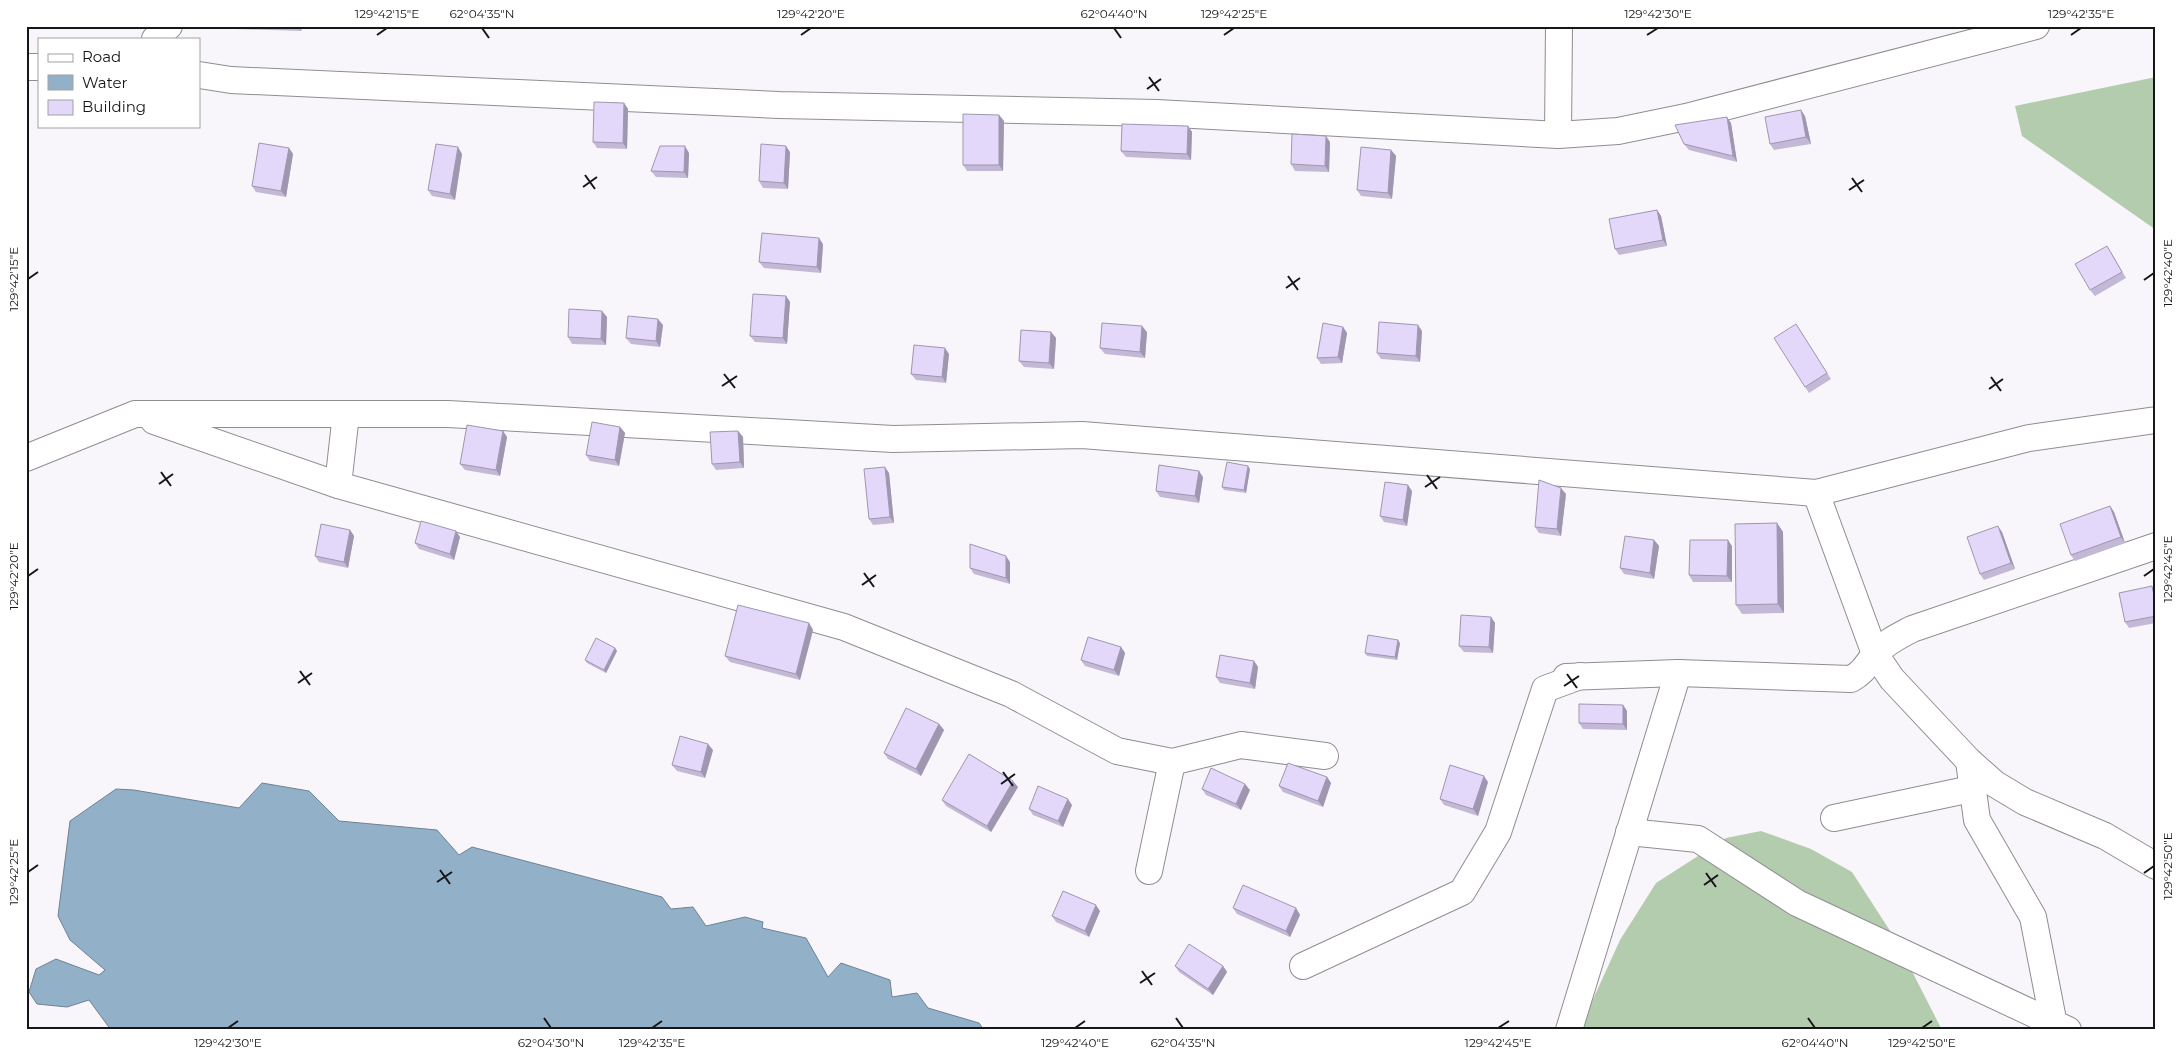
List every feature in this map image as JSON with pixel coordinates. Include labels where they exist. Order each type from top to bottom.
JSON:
[{"type":"street","points":[[156,38],[169,26]]},
{"type":"street","points":[[1558,135],[1559,26]]},
{"type":"street","points":[[200,76],[231,80],[769,105],[1157,113],[1558,135],[1618,131],[1686,116],[2036,26]]},
{"type":"street","points":[[134,414],[338,485],[844,627],[1011,694],[1117,751],[1172,762],[1241,744],[1326,756]]},
{"type":"street","points":[[26,458],[134,414],[448,414],[893,440],[1082,435],[1816,494],[2029,438],[2156,420]]},
{"type":"street","points":[[338,485],[346,414]]},
{"type":"street","points":[[1816,494],[1875,654],[1892,679],[1969,761],[1995,784],[2026,802],[2105,836],[2156,866]]},
{"type":"street","points":[[1303,966],[1462,892],[1498,832],[1545,689],[1573,677],[1678,672],[1851,679],[1861,673],[1875,654],[1889,641],[1912,629],[2156,546]]},
{"type":"street","points":[[1569,1030],[1678,672]]},
{"type":"street","points":[[1969,761],[1971,789],[1977,820],[2032,917],[2059,1028]]},
{"type":"street","points":[[1149,871],[1172,762]]},
{"type":"street","points":[[1834,818],[1971,789]]},
{"type":"street","points":[[1629,832],[1698,839],[1797,903],[2059,1028]]},
{"type":"green space","points":[[2156,77],[2156,230],[2022,136],[2015,106]]},
{"type":"green space","points":[[1761,831],[1811,849],[1852,872],[1896,940],[1942,1030],[1579,1030],[1620,940],[1656,883],[1726,838]]},
{"type":"water","points":[[262,783],[309,791],[339,821],[437,830],[459,855],[472,847],[662,897],[671,909],[693,907],[706,926],[745,917],[763,922],[762,928],[806,938],[828,977],[841,963],[890,980],[892,997],[917,993],[928,1008],[979,1023],[984,1030],[111,1030],[89,1000],[67,1007],[37,1004],[29,992],[36,969],[56,959],[99,975],[105,970],[70,940],[58,916],[70,821],[116,789],[134,790],[239,808]]},
{"type":"building","points":[[594,102],[624,103],[623,143],[593,142]]},
{"type":"building","points":[[1801,110],[1806,137],[1770,144],[1765,117]]},
{"type":"building","points":[[963,114],[999,115],[999,165],[963,165]]},
{"type":"building","points":[[1727,117],[1733,156],[1684,144],[1675,125]]},
{"type":"building","points":[[1122,124],[1188,126],[1187,154],[1121,151]]},
{"type":"building","points":[[1292,134],[1326,136],[1325,166],[1291,164]]},
{"type":"building","points":[[259,143],[289,148],[281,191],[252,186]]},
{"type":"building","points":[[436,144],[458,147],[450,194],[428,190]]},
{"type":"building","points":[[761,144],[786,146],[784,183],[759,181]]},
{"type":"building","points":[[660,146],[685,146],[684,172],[651,171]]},
{"type":"building","points":[[1361,147],[1391,150],[1388,193],[1357,190]]},
{"type":"building","points":[[1657,210],[1663,240],[1615,249],[1609,219]]},
{"type":"building","points":[[762,233],[819,238],[817,267],[759,262]]},
{"type":"building","points":[[2107,246],[2122,272],[2090,290],[2075,264]]},
{"type":"building","points":[[753,294],[786,296],[783,338],[750,336]]},
{"type":"building","points":[[569,309],[602,311],[601,339],[568,337]]},
{"type":"building","points":[[628,316],[658,319],[656,341],[626,338]]},
{"type":"building","points":[[1379,322],[1418,325],[1416,356],[1377,353]]},
{"type":"building","points":[[1102,323],[1142,326],[1140,352],[1100,348]]},
{"type":"building","points":[[1323,323],[1343,327],[1338,357],[1317,358]]},
{"type":"building","points":[[1796,324],[1827,373],[1805,387],[1774,338]]},
{"type":"building","points":[[1021,330],[1051,332],[1049,363],[1019,361]]},
{"type":"building","points":[[914,345],[945,348],[942,377],[911,374]]},
{"type":"building","points":[[592,422],[620,427],[615,460],[586,455]]},
{"type":"building","points":[[467,425],[503,431],[496,470],[460,464]]},
{"type":"building","points":[[738,431],[740,462],[712,464],[710,432]]},
{"type":"building","points":[[1227,462],[1248,466],[1244,490],[1222,487]]},
{"type":"building","points":[[1159,465],[1199,471],[1195,496],[1156,491]]},
{"type":"building","points":[[885,467],[890,517],[869,519],[864,469]]},
{"type":"building","points":[[1539,480],[1561,488],[1557,529],[1535,527]]},
{"type":"building","points":[[1385,482],[1408,485],[1403,520],[1380,516]]},
{"type":"building","points":[[2110,506],[2121,537],[2071,555],[2060,524]]},
{"type":"building","points":[[421,521],[456,531],[450,554],[415,543]]},
{"type":"building","points":[[1777,523],[1778,604],[1736,605],[1735,524]]},
{"type":"building","points":[[321,524],[350,530],[344,562],[315,556]]},
{"type":"building","points":[[1998,526],[2011,563],[1980,574],[1967,537]]},
{"type":"building","points":[[1625,536],[1654,540],[1650,573],[1620,568]]},
{"type":"building","points":[[1690,540],[1728,540],[1727,576],[1689,575]]},
{"type":"building","points":[[970,544],[1006,556],[1006,578],[970,568]]},
{"type":"building","points":[[2152,586],[2156,616],[2125,622],[2119,593]]},
{"type":"building","points":[[738,605],[809,623],[796,674],[725,656]]},
{"type":"building","points":[[1461,615],[1491,617],[1489,647],[1459,646]]},
{"type":"building","points":[[1368,635],[1398,640],[1395,657],[1365,653]]},
{"type":"building","points":[[1088,637],[1121,647],[1114,670],[1081,660]]},
{"type":"building","points":[[596,638],[615,648],[604,670],[585,660]]},
{"type":"building","points":[[1220,655],[1254,661],[1250,683],[1216,677]]},
{"type":"building","points":[[1579,704],[1623,705],[1623,724],[1579,723]]},
{"type":"building","points":[[906,708],[939,724],[916,769],[884,753]]},
{"type":"building","points":[[680,736],[708,744],[701,772],[672,765]]},
{"type":"building","points":[[969,754],[1013,781],[987,826],[942,800]]},
{"type":"building","points":[[1288,763],[1327,777],[1318,801],[1279,786]]},
{"type":"building","points":[[1450,765],[1484,776],[1473,809],[1440,799]]},
{"type":"building","points":[[1211,768],[1245,784],[1236,804],[1202,789]]},
{"type":"building","points":[[1038,786],[1068,799],[1058,821],[1029,809]]},
{"type":"building","points":[[1243,885],[1296,908],[1286,931],[1233,908]]},
{"type":"building","points":[[1063,891],[1096,905],[1085,931],[1052,916]]},
{"type":"building","points":[[1189,944],[1223,966],[1208,989],[1175,966]]}]
